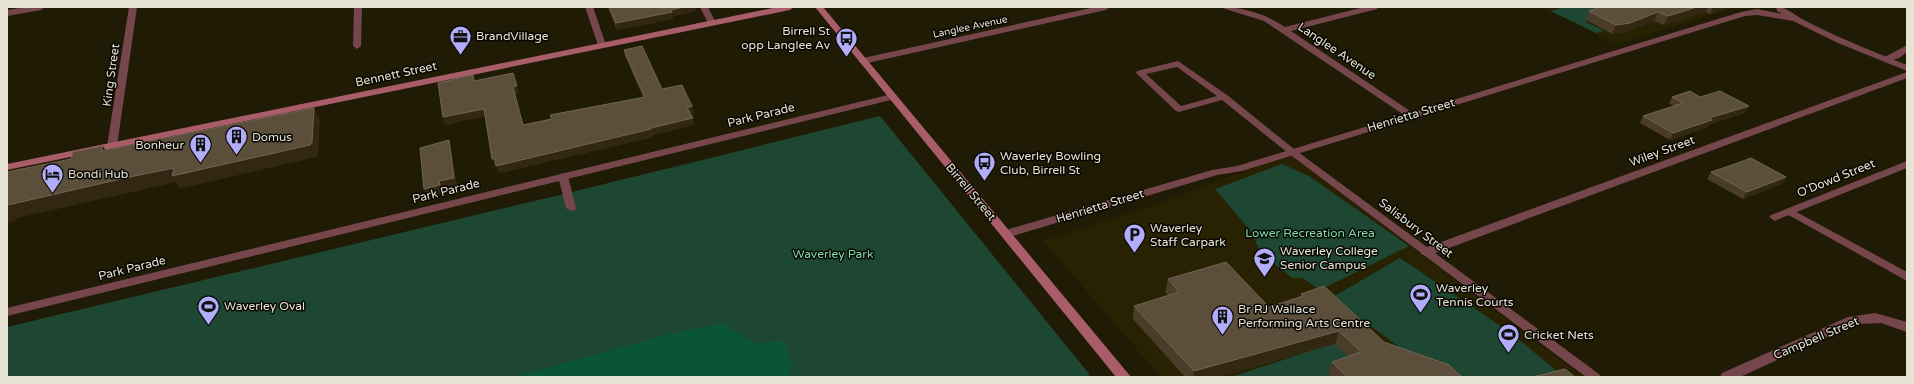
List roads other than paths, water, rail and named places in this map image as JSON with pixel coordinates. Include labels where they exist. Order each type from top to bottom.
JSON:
[{"type":"main road","name":"Bennett Street","points":[[7,167],[790,7]]},
{"type":"main road","name":"Birrell Street","points":[[819,7],[1124,377]]},
{"type":"street","points":[[7,12],[41,7]]},
{"type":"street","name":"King Street","points":[[112,146],[133,7]]},
{"type":"street","points":[[357,46],[358,7]]},
{"type":"street","points":[[590,7],[602,45]]},
{"type":"street","name":"Langlee Avenue","points":[[863,61],[1106,7]]},
{"type":"street","name":"Langlee Avenue","points":[[1223,7],[1257,14],[1285,30],[1410,116]]},
{"type":"street","points":[[1285,30],[1374,7]]},
{"type":"street","points":[[1780,7],[1783,11],[1796,19],[1907,68]]},
{"type":"street","name":"Henrietta Street","points":[[1006,234],[1216,172],[1238,169],[1291,151],[1744,14],[1757,12],[1796,19]]},
{"type":"street","points":[[1886,59],[1896,56],[1907,48]]},
{"type":"street","name":"Wiley Street","points":[[1426,252],[1907,75]]},
{"type":"street","name":"Park Parade","points":[[7,312],[892,97]]},
{"type":"street","name":"O'Dowd Street","points":[[1775,217],[1907,164]]},
{"type":"street","name":"Campbell Street","points":[[1727,377],[1853,320],[1869,317],[1884,318],[1907,327]]},
{"type":"lane","points":[[704,7],[712,22]]},
{"type":"lane","name":"Salisbury Street","points":[[1224,97],[1178,109],[1140,73],[1178,64],[1224,97],[1291,151],[1595,377]]},
{"type":"lane","points":[[563,176],[572,208]]},
{"type":"lane","points":[[1789,211],[1907,277]]},
{"type":"place","name":"BrandVillage","points":[[461,56]]},
{"type":"place","name":"Birrell St opp Langlee Av","points":[[846,58]]},
{"type":"place","name":"Domus","points":[[237,156]]},
{"type":"place","name":"Bonheur","points":[[200,164]]},
{"type":"place","name":"Waverley Bowling Club, Birrell St","points":[[984,182]]},
{"type":"place","name":"Bondi Hub","points":[[52,194]]},
{"type":"place","name":"Waverley Staff Carpark","points":[[1135,254]]},
{"type":"place","name":"Waverley College Senior Campus","points":[[1264,278]]},
{"type":"place","name":"Waverley Tennis Courts","points":[[1420,314]]},
{"type":"place","name":"Waverley Oval","points":[[208,326]]},
{"type":"place","name":"Br RJ Wallace Performing Arts Centre","points":[[1222,336]]},
{"type":"place","name":"Cricket Nets","points":[[1508,354]]},
{"type":"park label","name":"Lower Recreation Area","points":[[1310,233]]},
{"type":"park label","name":"Waverley Park","points":[[833,254]]}]
